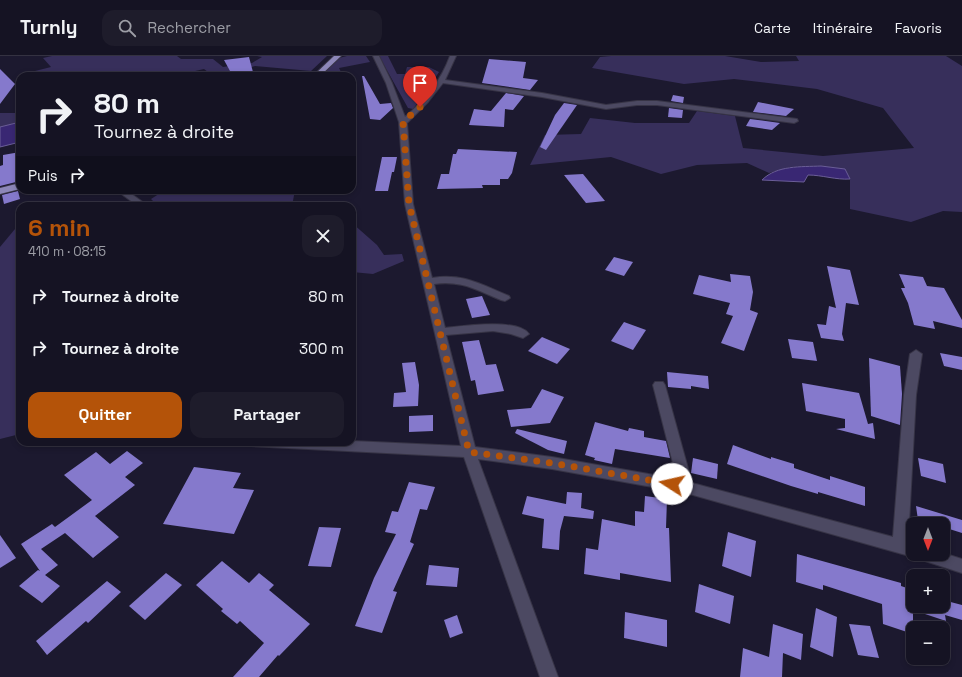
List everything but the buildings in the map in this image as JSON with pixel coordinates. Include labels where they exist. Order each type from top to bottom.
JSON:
[{"type":"main road","points":[[320,72],[338,56]]},
{"type":"main road","points":[[0,191],[16,187]]},
{"type":"street","points":[[376,56],[389,83],[403,122],[409,204],[469,452],[549,677]]},
{"type":"street","points":[[403,122],[420,107],[440,81],[452,56]]},
{"type":"street","points":[[440,81],[542,95],[606,107],[637,103],[657,103],[794,122]]},
{"type":"street","points":[[126,194],[138,202]]},
{"type":"street","points":[[429,282],[448,279],[460,280],[505,298]]},
{"type":"street","points":[[441,332],[483,328],[514,329],[523,334]]},
{"type":"street","points":[[907,517],[910,395],[916,354]]},
{"type":"street","points":[[659,385],[686,486]]},
{"type":"street","points":[[341,446],[469,452],[552,463],[686,486],[906,548]]},
{"type":"street","points":[[947,561],[962,566]]},
{"type":"shaded area","points":[[52,56],[177,56],[181,59],[213,59],[223,67],[252,63],[262,57],[257,56],[327,56],[311,71],[255,66],[235,72],[208,72],[204,69],[191,72],[35,72],[51,67],[43,58]]},
{"type":"shaded area","points":[[347,56],[366,56],[370,62],[339,68],[341,72],[323,72],[339,58]]},
{"type":"shaded area","points":[[379,56],[388,56],[397,74],[405,74],[407,67],[429,67],[439,72],[413,109],[408,108]]},
{"type":"shaded area","points":[[725,56],[761,62],[799,61],[796,56],[946,56],[962,66],[962,212],[943,211],[911,222],[850,209],[850,179],[845,169],[821,166],[790,167],[769,173],[747,163],[697,165],[661,174],[611,157],[530,165],[545,135],[581,134],[590,118],[635,123],[689,123],[697,111],[735,116],[743,148],[823,156],[914,148],[883,108],[817,89],[734,79],[684,84],[592,68],[600,57]]},
{"type":"shaded area","points":[[0,113],[16,113],[16,123],[0,127]]},
{"type":"shaded area","points":[[16,123],[16,143],[0,147],[0,127]]},
{"type":"shaded area","points":[[821,166],[845,169],[850,179],[808,175],[804,182],[762,180],[768,175],[782,169]]},
{"type":"shaded area","points":[[159,194],[294,194],[293,202],[154,202],[151,199]]},
{"type":"shaded area","points":[[356,227],[377,245],[384,255],[402,254],[404,261],[373,274],[356,272]]},
{"type":"shaded area","points":[[16,228],[16,435],[0,439],[0,247]]},
{"type":"route","points":[[420,107],[403,122],[409,204],[469,452],[552,463],[672,484]]}]
